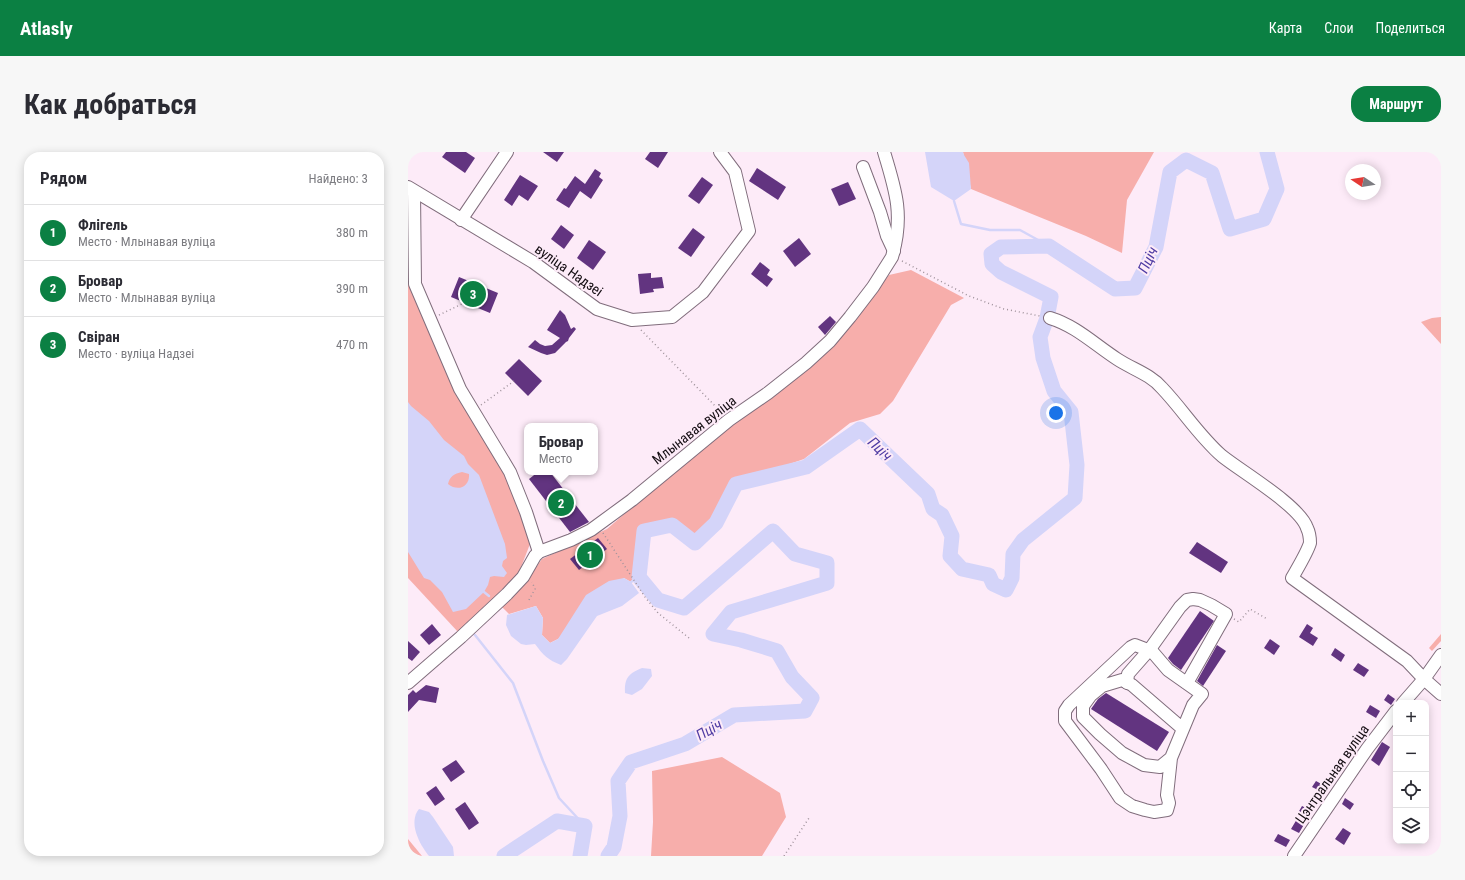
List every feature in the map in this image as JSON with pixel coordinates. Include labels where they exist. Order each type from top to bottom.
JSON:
[{"type":"street","points":[[461,220],[507,152]]},
{"type":"street","name":"вуліца Надзеі","points":[[411,190],[533,262],[597,309],[632,320],[672,317],[703,292],[749,231],[735,172],[720,152]]},
{"type":"street","name":"Млынавая вуліца","points":[[539,552],[571,540],[598,525],[632,500],[729,420],[768,393],[806,363],[830,341],[873,287],[893,254],[899,229],[898,210],[884,152]]},
{"type":"street","points":[[863,168],[880,212],[893,254]]},
{"type":"street","points":[[408,683],[461,637],[523,577],[534,556],[539,552],[526,512],[510,472],[460,388],[416,284],[411,190]]},
{"type":"street","points":[[1047,318],[1072,327],[1117,359],[1142,372],[1162,387],[1196,430],[1222,456],[1298,513],[1307,527],[1310,542],[1292,578],[1407,661],[1424,680],[1441,694]]},
{"type":"street","points":[[1127,683],[1128,674],[1150,649],[1180,607],[1187,600],[1193,599],[1200,600],[1226,614],[1187,683]]},
{"type":"street","points":[[1135,645],[1148,650],[1150,649],[1168,670],[1202,694],[1193,706],[1171,758],[1167,795],[1170,803],[1167,810],[1154,812],[1132,806],[1120,798],[1101,769],[1065,721],[1065,711],[1069,705],[1131,647],[1135,645]]},
{"type":"street","points":[[1406,700],[1424,680],[1441,656]]},
{"type":"street","points":[[1171,758],[1160,767],[1144,766],[1122,753],[1083,717],[1083,706],[1091,695],[1102,686],[1122,680],[1132,685],[1183,729]]},
{"type":"street","name":"Цэнтральная вуліца","points":[[1294,856],[1367,749],[1393,715]]},
{"type":"path","points":[[893,254],[969,296],[1004,309],[1047,318]]},
{"type":"path","points":[[431,320],[464,302]]},
{"type":"path","points":[[632,320],[729,420]]},
{"type":"path","points":[[473,411],[514,381]]},
{"type":"path","points":[[598,525],[645,597],[658,612],[689,638]]},
{"type":"path","points":[[526,573],[535,589],[529,600]]},
{"type":"path","points":[[1235,619],[1240,622],[1250,609],[1267,619]]},
{"type":"path","points":[[784,856],[809,818]]},
{"type":"shaded area","points":[[963,152],[1154,152],[1127,200],[1122,253],[1086,236],[971,189]]},
{"type":"shaded area","points":[[911,270],[964,298],[951,305],[893,401],[880,414],[850,423],[804,459],[734,483],[714,521],[694,539],[675,522],[642,529],[637,574],[634,575],[631,582],[624,578],[558,639],[550,643],[542,635],[543,618],[536,606],[509,614],[501,606],[527,580],[542,559],[607,529],[729,423],[852,322],[889,275]]},
{"type":"shaded area","points":[[408,278],[412,282],[506,472],[519,507],[530,544],[518,575],[494,600],[458,632],[408,578]]},
{"type":"shaded area","points":[[1441,317],[1441,344],[1421,322],[1432,318]]},
{"type":"shaded area","points":[[1441,634],[1441,641],[1432,651],[1429,648]]},
{"type":"shaded area","points":[[722,757],[780,793],[786,817],[762,856],[651,856],[653,822],[652,771]]},
{"type":"shaded area","points":[[408,839],[422,856],[408,856]]},
{"type":"water","points":[[925,152],[963,152],[969,163],[971,189],[954,201],[931,187]]},
{"type":"water","points":[[408,402],[429,421],[444,440],[464,456],[468,464],[479,475],[505,544],[507,558],[503,561],[502,566],[507,573],[504,577],[490,577],[484,592],[466,609],[453,612],[442,592],[430,580],[424,578],[408,552]],"holes":[[[462,472],[469,474],[468,482],[463,487],[456,488],[448,484],[451,477],[455,475]]]},
{"type":"water","points":[[624,578],[631,582],[639,593],[622,606],[597,616],[567,659],[561,665],[546,657],[535,644],[521,644],[511,636],[506,625],[507,615],[536,606],[543,618],[542,635],[550,643],[558,639],[586,595],[609,581]]},
{"type":"water","points":[[642,668],[651,669],[652,676],[642,689],[632,695],[625,693],[625,683],[628,677]]},
{"type":"water","points":[[419,809],[429,812],[433,817],[453,847],[454,856],[429,856],[425,851],[416,833],[415,826],[416,814]]},
{"type":"building","points":[[446,152],[466,152],[475,158],[465,173],[442,157]]},
{"type":"building","points":[[543,152],[564,152],[557,162]]},
{"type":"building","points":[[650,152],[668,152],[658,168],[645,159]]},
{"type":"building","points":[[757,168],[786,187],[778,200],[749,181]]},
{"type":"building","points":[[595,169],[601,173],[599,177],[603,180],[591,199],[580,191],[569,208],[556,200],[575,176],[585,184]]},
{"type":"building","points":[[520,175],[538,186],[528,201],[519,195],[512,206],[504,200]]},
{"type":"building","points":[[702,177],[713,185],[699,204],[688,196]]},
{"type":"building","points":[[848,182],[856,199],[839,206],[831,189]]},
{"type":"building","points":[[561,225],[574,235],[564,249],[551,239]]},
{"type":"building","points":[[693,228],[705,237],[691,257],[678,248]]},
{"type":"building","points":[[799,238],[811,254],[795,267],[783,251]]},
{"type":"building","points":[[589,240],[606,252],[593,270],[577,258]]},
{"type":"building","points":[[760,262],[770,270],[767,275],[773,279],[767,287],[751,274]]},
{"type":"building","points":[[651,273],[651,278],[662,277],[664,288],[653,289],[654,292],[640,294],[638,274]]},
{"type":"building","points":[[459,277],[498,293],[490,313],[451,297]]},
{"type":"building","points":[[560,310],[565,315],[571,329],[574,327],[576,329],[568,341],[555,353],[547,355],[528,347],[535,340],[545,346],[552,345],[560,338],[547,330]]},
{"type":"building","points":[[830,316],[836,322],[825,335],[818,327]]},
{"type":"building","points":[[519,359],[542,381],[528,396],[505,373]]},
{"type":"building","points":[[534,475],[552,475],[589,522],[570,532],[529,479]]},
{"type":"building","points":[[598,538],[607,549],[579,570],[570,559]]},
{"type":"building","points":[[1197,542],[1228,562],[1221,573],[1189,553]]},
{"type":"building","points":[[1200,611],[1214,621],[1181,670],[1168,658]]},
{"type":"building","points":[[432,624],[441,635],[429,645],[420,635]]},
{"type":"building","points":[[1307,624],[1313,628],[1310,633],[1318,638],[1313,646],[1299,637]]},
{"type":"building","points":[[1270,639],[1280,646],[1274,655],[1264,648]]},
{"type":"building","points":[[408,641],[420,652],[412,661],[408,658]]},
{"type":"building","points":[[1217,645],[1226,651],[1203,686],[1197,681]]},
{"type":"building","points":[[1335,648],[1345,655],[1341,662],[1331,655]]},
{"type":"building","points":[[1358,663],[1369,670],[1364,677],[1353,670]]},
{"type":"building","points":[[426,685],[439,688],[436,703],[419,700],[408,712],[408,695],[413,690],[416,693]]},
{"type":"building","points":[[1106,693],[1169,732],[1157,751],[1091,709],[1098,699]]},
{"type":"building","points":[[1388,694],[1395,699],[1391,705],[1384,700]]},
{"type":"building","points":[[1370,705],[1380,711],[1376,718],[1366,712]]},
{"type":"building","points":[[1382,742],[1390,747],[1379,766],[1371,760]]},
{"type":"building","points":[[456,760],[465,772],[451,782],[442,769]]},
{"type":"building","points":[[1316,781],[1325,786],[1322,792],[1312,787]]},
{"type":"building","points":[[436,786],[445,799],[435,806],[426,793]]},
{"type":"building","points":[[1345,798],[1354,804],[1350,810],[1342,804]]},
{"type":"building","points":[[465,802],[479,823],[469,830],[455,809]]},
{"type":"building","points":[[1302,806],[1312,811],[1299,833],[1291,829],[1300,814],[1298,813]]},
{"type":"building","points":[[1343,828],[1351,833],[1344,845],[1335,839]]},
{"type":"building","points":[[1278,834],[1290,840],[1286,847],[1274,841]]},
{"type":"waterway","name":"Пціч","points":[[608,856],[614,847],[620,816],[618,781],[631,762],[685,744],[734,715],[805,711],[812,698],[792,677],[777,651],[741,640],[713,634],[731,612],[827,583],[827,563],[795,554],[773,531],[684,608],[658,600],[639,577],[644,531],[672,525],[695,543],[716,523],[736,484],[806,467],[860,429],[928,494],[933,509],[942,515],[952,536],[950,556],[962,569],[989,575],[993,584],[1006,590],[1012,578],[1013,554],[1023,540],[1075,498],[1077,465],[1071,412],[1054,391],[1043,358],[1040,337],[1047,318],[1051,297],[1001,272],[992,264],[991,254],[1001,247],[1049,246],[1115,289],[1135,288],[1156,247],[1170,172],[1186,160],[1212,173],[1230,229],[1264,219],[1277,189],[1267,152]]},
{"type":"waterway","points":[[954,201],[961,224],[990,230],[1020,230],[1049,246]]},
{"type":"waterway","points":[[628,584],[639,577]]},
{"type":"waterway","points":[[484,592],[489,596]]},
{"type":"waterway","points":[[475,635],[513,683],[559,798],[585,826]]},
{"type":"waterway","name":"Пціч","points":[[504,856],[557,821],[585,826],[580,856]]},
{"type":"place","name":"Свіран","points":[[473,294]]},
{"type":"place","name":"Бровар","points":[[561,503]]},
{"type":"place","name":"Флігель","points":[[590,555]]}]
